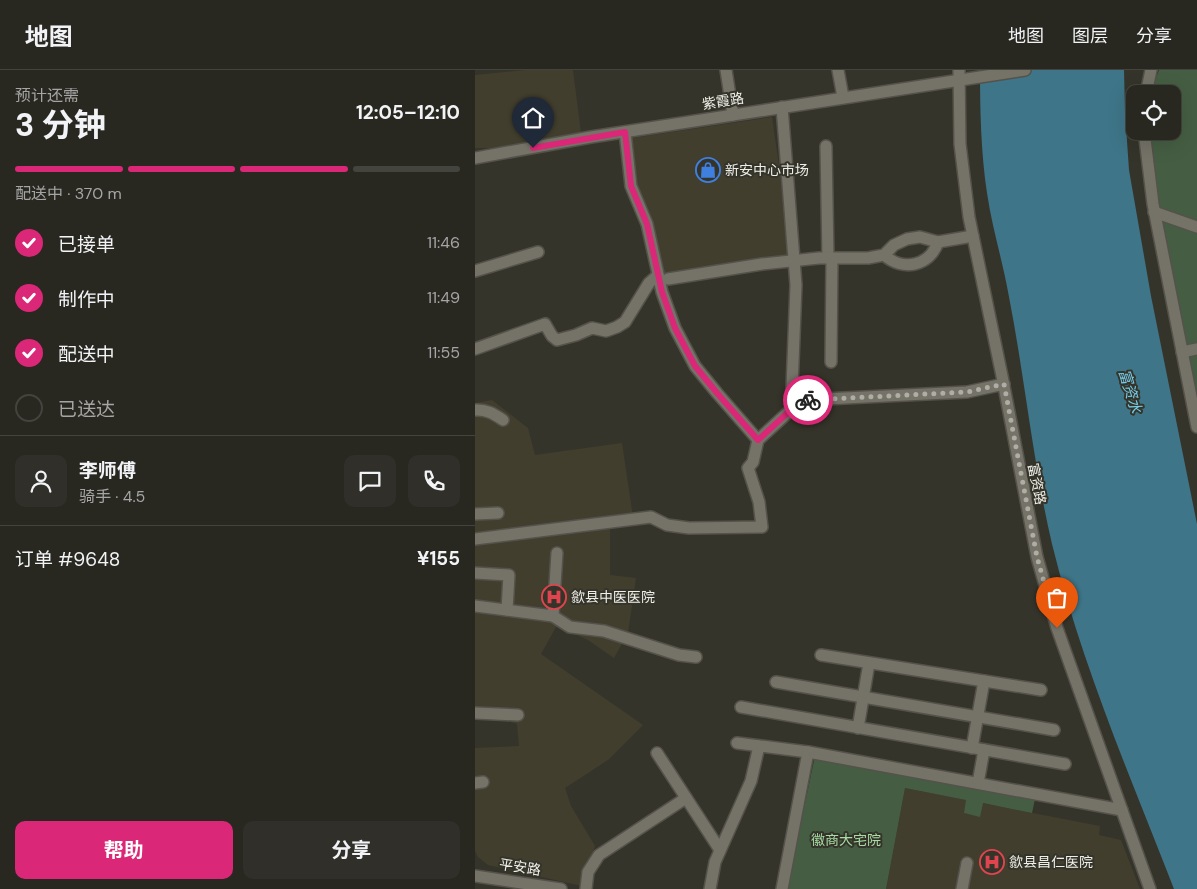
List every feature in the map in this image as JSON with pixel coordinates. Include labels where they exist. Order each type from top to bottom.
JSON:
[{"type":"street","points":[[726,70],[733,115]]},
{"type":"street","points":[[838,70],[843,97]]},
{"type":"street","name":"紫霞路","points":[[475,158],[843,97],[959,75],[976,77],[1025,70]]},
{"type":"street","points":[[1148,85],[1151,70]]},
{"type":"street","name":"富资路","points":[[959,75],[962,167],[973,236],[1004,384],[1024,496],[1045,588],[1065,652],[1150,889]]},
{"type":"street","points":[[782,107],[796,285],[792,388],[798,399],[967,392],[1004,384]]},
{"type":"street","points":[[625,132],[631,186],[647,224],[663,277],[662,292],[675,328],[695,366],[758,440]]},
{"type":"street","points":[[1145,140],[1154,212],[1197,427]]},
{"type":"street","points":[[826,146],[831,362]]},
{"type":"street","points":[[1154,212],[1197,227]]},
{"type":"street","points":[[475,349],[545,324],[552,336],[557,340],[592,328],[607,331],[625,322],[649,283],[663,277],[793,260],[868,258],[884,255],[894,245],[907,239],[920,237],[938,242],[973,236]]},
{"type":"street","points":[[884,255],[899,264],[917,264],[926,260],[933,253],[938,242]]},
{"type":"street","points":[[475,271],[538,252]]},
{"type":"street","points":[[1182,352],[1197,349]]},
{"type":"street","points":[[475,539],[651,517],[667,525],[689,528],[762,527],[759,502],[748,468],[753,462],[758,440],[795,406],[798,399]]},
{"type":"street","points":[[475,410],[495,414],[503,420]]},
{"type":"street","points":[[475,514],[498,513]]},
{"type":"street","points":[[553,616],[557,553]]},
{"type":"street","points":[[475,573],[509,574],[507,610]]},
{"type":"street","points":[[475,606],[553,616],[570,627],[604,631],[679,655],[696,656]]},
{"type":"street","points":[[821,655],[1041,690]]},
{"type":"street","points":[[858,728],[869,663]]},
{"type":"street","points":[[972,748],[984,681]]},
{"type":"street","points":[[776,682],[1054,730]]},
{"type":"street","points":[[741,707],[1065,764]]},
{"type":"street","points":[[475,713],[517,715]]},
{"type":"street","points":[[737,743],[808,752],[1122,810]]},
{"type":"street","points":[[710,889],[713,870],[720,850],[751,782],[759,746]]},
{"type":"street","points":[[978,783],[984,750]]},
{"type":"street","points":[[782,889],[808,752]]},
{"type":"street","points":[[657,753],[720,850]]},
{"type":"street","points":[[586,889],[588,872],[599,855],[686,798]]},
{"type":"street","points":[[962,889],[967,863]]},
{"type":"street","name":"平安路","points":[[475,876],[561,889]]},
{"type":"shaded area","points":[[525,70],[573,70],[581,133],[497,148],[475,148],[475,75]]},
{"type":"shaded area","name":"新安中心市场","points":[[772,117],[785,207],[789,255],[659,276],[640,203],[632,138]]},
{"type":"shaded area","points":[[492,400],[528,428],[535,455],[622,443],[633,517],[475,535],[475,403]]},
{"type":"shaded area","points":[[610,525],[610,575],[636,578],[628,633],[614,658],[588,640],[556,627],[541,654],[643,725],[608,760],[565,788],[571,806],[595,846],[582,886],[488,865],[478,857],[475,851],[475,748],[519,746],[517,724],[494,717],[475,717],[475,541]]},
{"type":"shaded area","name":"歙县昌仁医院","points":[[905,788],[967,800],[964,813],[979,816],[982,803],[1100,826],[1099,835],[1121,840],[1140,889],[886,889]]},
{"type":"green space","points":[[1159,70],[1197,70],[1197,399],[1154,181],[1148,140],[1181,140],[1181,85],[1153,85]]},
{"type":"green space","name":"徽商大宅院","points":[[815,756],[1035,799],[1032,813],[983,803],[980,817],[964,813],[966,800],[905,788],[886,889],[787,889]]},
{"type":"water","name":"富资水","points":[[980,70],[1124,70],[1129,170],[1151,296],[1197,524],[1197,889],[1174,889],[1107,719],[1064,588],[1045,513],[1009,297],[987,193],[981,132]]},
{"type":"way so far","points":[[808,400],[967,392],[1004,384],[1022,487],[1037,557],[1057,628]]},
{"type":"place","name":"新安中心市场","points":[[708,170]]},
{"type":"place","name":"歙县中医医院","points":[[554,597]]},
{"type":"place","name":"歙县昌仁医院","points":[[992,862]]},
{"type":"route","points":[[533,148],[625,132],[631,186],[647,224],[662,292],[675,328],[695,366],[758,440],[795,406],[798,399],[808,400]]}]
